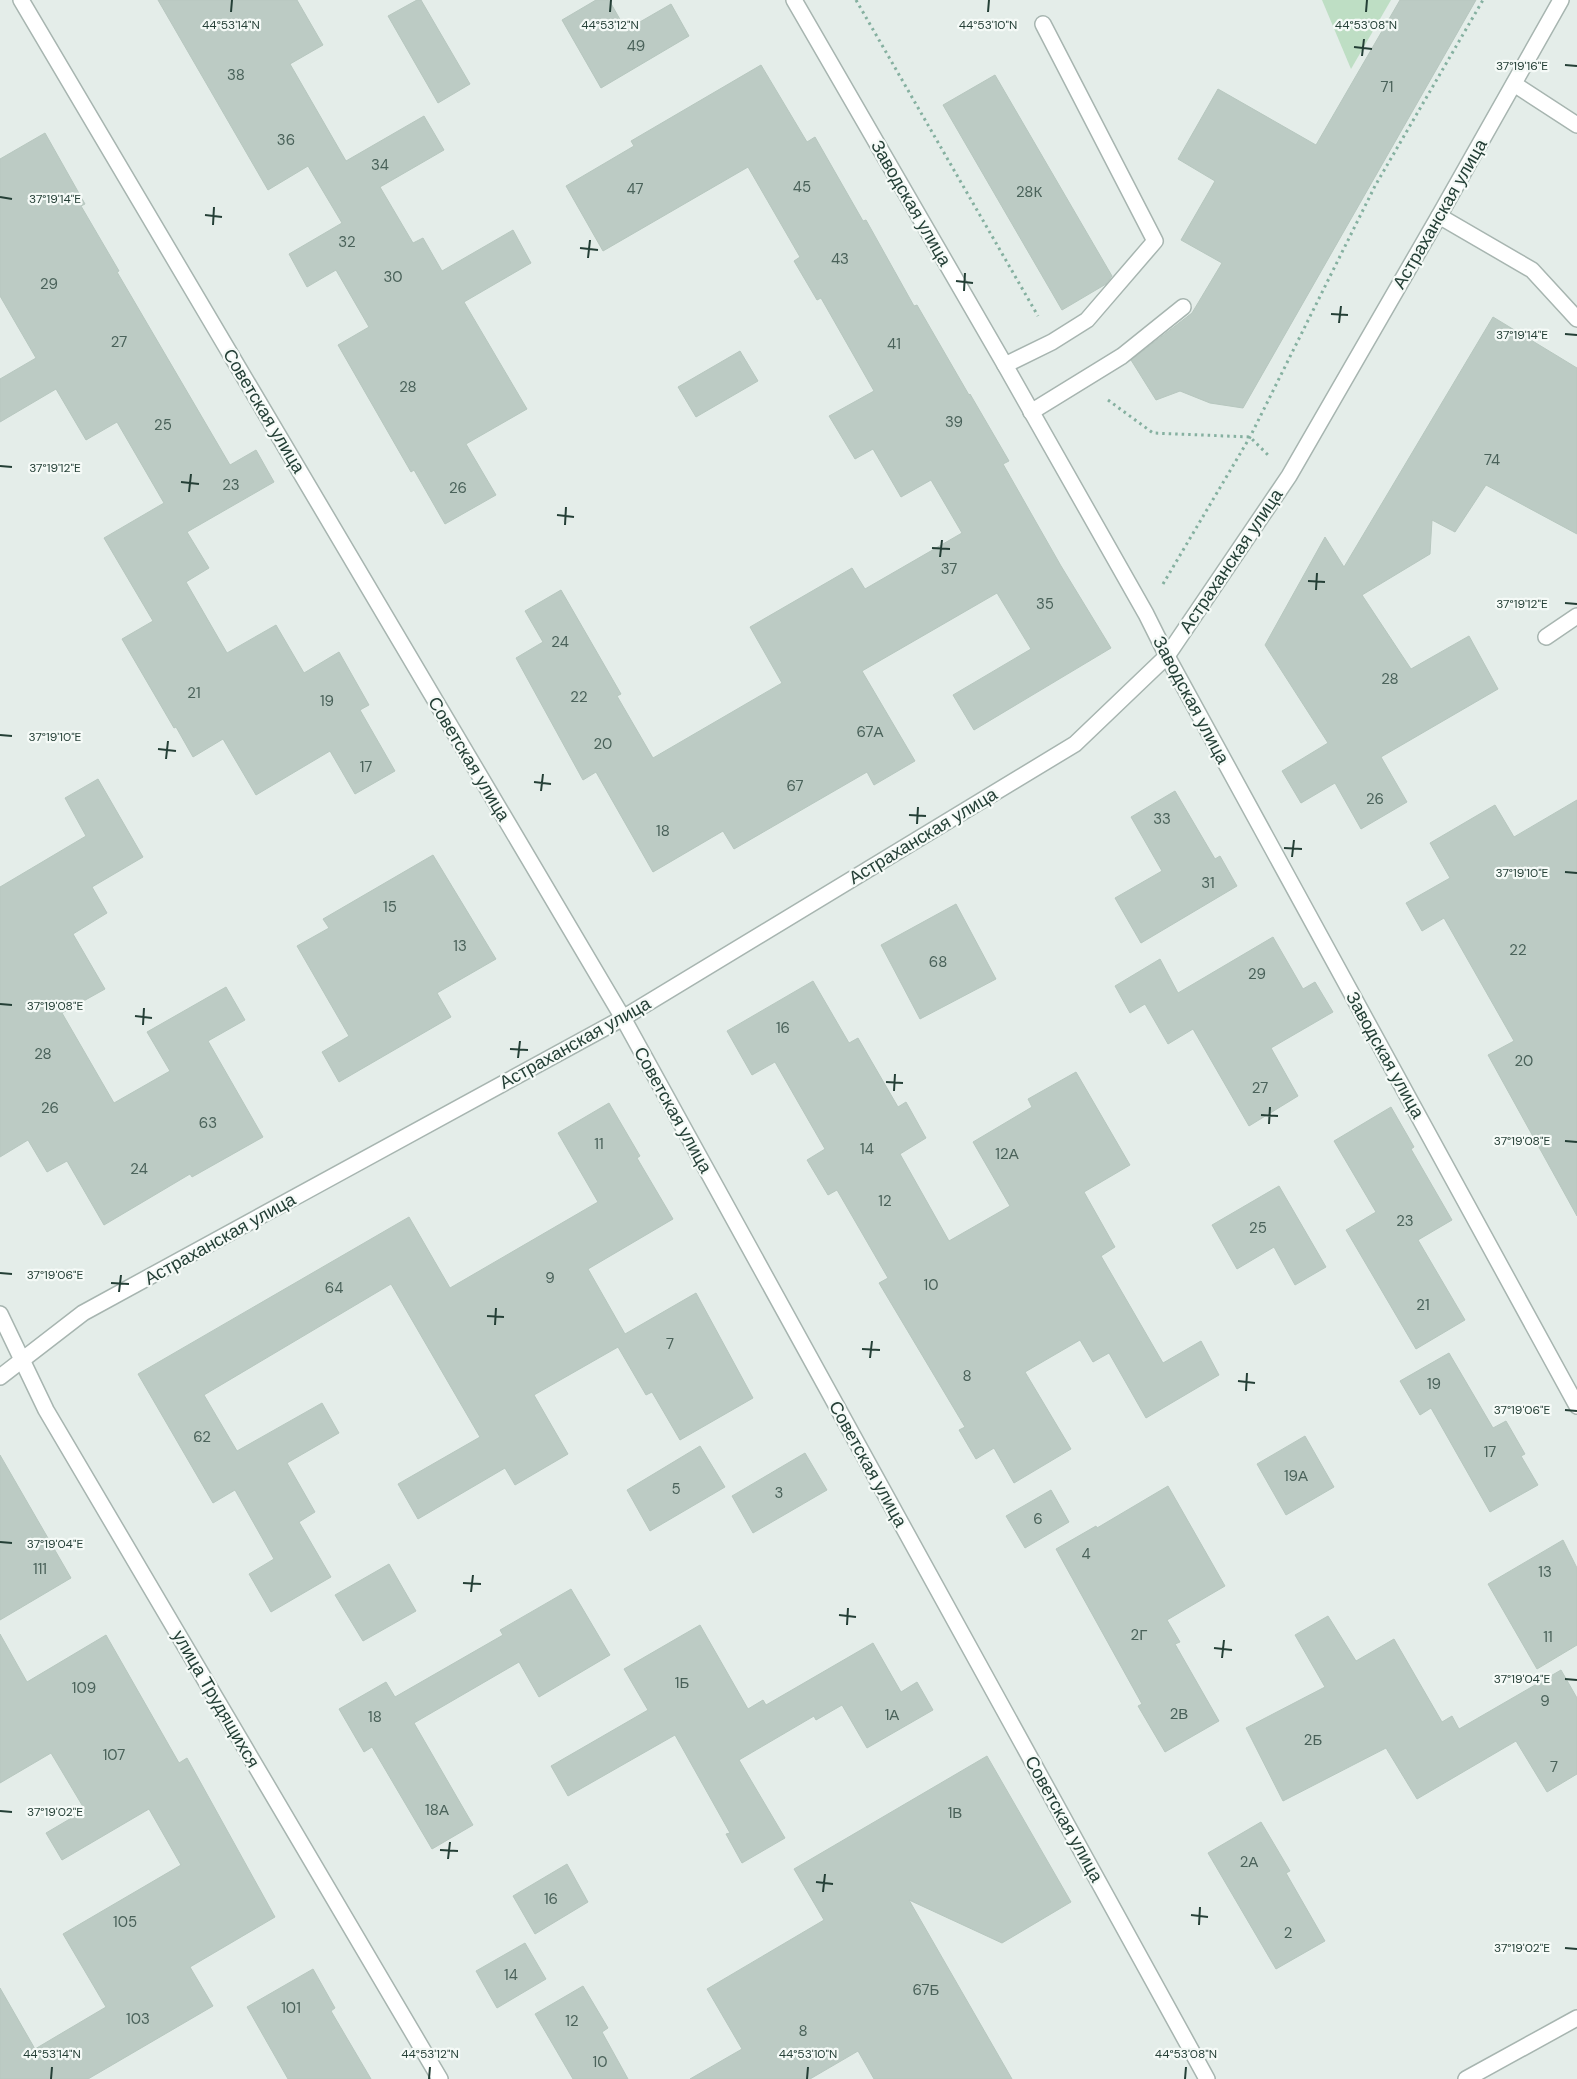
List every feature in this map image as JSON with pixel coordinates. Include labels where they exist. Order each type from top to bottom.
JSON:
[{"type":"street","name":"Советская улица","points":[[21,0],[623,1018],[1207,2079]]},
{"type":"street","name":"Заводская улица","points":[[794,0],[1005,364],[1146,614],[1167,656],[1577,1406]]},
{"type":"street","name":"Астраханская улица","points":[[0,1377],[83,1314],[623,1018],[1075,744],[1167,656],[1289,476],[1439,216],[1560,0]]},
{"type":"street","points":[[1005,364],[1052,342],[1087,320],[1155,241],[1043,24]]},
{"type":"street","points":[[1514,84],[1577,125]]},
{"type":"street","points":[[1439,216],[1532,270],[1577,319]]},
{"type":"street","points":[[1031,412],[1122,356],[1183,307]]},
{"type":"street","points":[[1546,638],[1577,616]]},
{"type":"street","name":"улица Трудящихся","points":[[0,1314],[46,1410],[440,2079]]},
{"type":"street","points":[[1466,2079],[1577,2018]]},
{"type":"path","points":[[856,0],[1052,342]]},
{"type":"path","points":[[1146,614],[1250,437],[1374,186],[1483,0]]},
{"type":"path","points":[[1082,381],[1153,433],[1250,437],[1289,476]]},
{"type":"green space","points":[[1322,0],[1391,0],[1351,69]]},
{"type":"building","points":[[158,0],[297,0],[323,45],[290,64],[346,161],[424,116],[444,150],[380,187],[413,243],[423,238],[442,271],[513,230],[531,263],[464,302],[527,409],[466,444],[496,495],[445,524],[414,470],[411,472],[338,345],[369,327],[336,270],[307,287],[289,254],[342,223],[308,166],[268,190]]},
{"type":"building","points":[[417,0],[421,0],[470,84],[438,103],[388,16]]},
{"type":"building","points":[[596,0],[609,0],[626,30],[671,4],[689,36],[601,88],[562,20]]},
{"type":"building","points":[[1400,0],[1476,0],[1243,408],[1210,403],[1180,391],[1156,400],[1131,360],[1192,313],[1222,263],[1181,240],[1215,181],[1178,159],[1218,89],[1316,145]]},
{"type":"building","points":[[761,65],[807,142],[815,137],[863,221],[866,220],[914,306],[917,305],[1009,461],[1003,464],[1061,566],[1111,648],[974,730],[953,695],[1031,649],[997,593],[862,671],[915,761],[874,785],[867,772],[734,849],[723,831],[653,872],[596,772],[583,780],[516,658],[543,642],[525,611],[561,590],[621,694],[617,696],[653,758],[782,683],[750,627],[852,568],[865,589],[962,533],[931,480],[901,497],[873,449],[855,459],[829,416],[874,391],[821,298],[817,300],[794,261],[800,257],[748,167],[603,251],[566,186],[634,146],[631,141]]},
{"type":"building","points":[[995,75],[1112,276],[1106,284],[1062,310],[943,105]]},
{"type":"building","points":[[45,133],[85,204],[81,206],[119,271],[117,272],[230,465],[256,450],[274,482],[187,532],[209,568],[186,582],[227,653],[276,625],[304,673],[339,652],[369,705],[360,710],[395,771],[355,794],[330,751],[256,795],[223,739],[193,757],[122,639],[153,621],[104,538],[164,503],[117,422],[86,440],[56,389],[0,422],[0,379],[36,358],[0,296],[0,159]]},
{"type":"building","points":[[1493,317],[1577,368],[1577,534],[1486,485],[1455,532],[1432,520],[1430,554],[1362,595],[1411,669],[1469,636],[1498,689],[1381,757],[1407,802],[1361,829],[1335,783],[1301,803],[1282,771],[1328,743],[1265,645],[1325,537],[1344,567]]},
{"type":"building","points":[[740,351],[758,381],[696,417],[678,387]]},
{"type":"building","points":[[98,779],[143,857],[92,887],[107,913],[73,934],[105,989],[62,1013],[114,1103],[170,1071],[147,1032],[226,987],[245,1020],[208,1041],[263,1137],[192,1177],[190,1174],[104,1225],[67,1161],[47,1172],[28,1140],[0,1157],[0,887],[86,836],[65,798]]},
{"type":"building","points":[[1175,791],[1215,859],[1220,856],[1237,886],[1141,943],[1115,898],[1162,871],[1131,817]]},
{"type":"building","points":[[1577,800],[1577,1216],[1488,1055],[1514,1041],[1444,918],[1422,931],[1406,903],[1450,878],[1430,843],[1495,805],[1514,837]]},
{"type":"building","points":[[433,855],[496,959],[437,993],[451,1017],[339,1082],[322,1052],[349,1036],[297,946],[329,928],[323,919]]},
{"type":"building","points":[[956,904],[996,979],[920,1019],[881,945]]},
{"type":"building","points":[[1273,937],[1303,989],[1315,982],[1333,1012],[1271,1048],[1298,1096],[1249,1126],[1193,1029],[1168,1044],[1145,1004],[1130,1013],[1115,986],[1160,959],[1178,993]]},
{"type":"building","points":[[813,981],[849,1043],[858,1038],[898,1107],[906,1102],[926,1138],[900,1154],[949,1241],[1010,1206],[973,1142],[1032,1107],[1028,1099],[1076,1072],[1130,1165],[1084,1192],[1115,1247],[1101,1256],[1163,1363],[1201,1341],[1219,1375],[1146,1418],[1109,1353],[1093,1362],[1080,1340],[1025,1372],[1071,1449],[1014,1483],[994,1448],[976,1459],[959,1430],[965,1427],[879,1283],[888,1278],[837,1190],[828,1195],[807,1160],[825,1149],[775,1062],[752,1075],[727,1031]]},
{"type":"building","points":[[609,1103],[640,1156],[637,1158],[673,1219],[588,1269],[625,1334],[696,1293],[753,1398],[680,1440],[652,1392],[646,1395],[618,1347],[534,1395],[568,1454],[515,1485],[505,1468],[418,1519],[398,1484],[480,1437],[391,1284],[204,1395],[237,1451],[322,1403],[339,1433],[287,1463],[315,1512],[299,1522],[331,1577],[271,1612],[249,1574],[274,1559],[235,1490],[213,1503],[138,1374],[409,1217],[450,1288],[598,1202],[558,1133]]},
{"type":"building","points":[[1391,1107],[1414,1147],[1411,1149],[1452,1220],[1418,1240],[1465,1320],[1416,1349],[1346,1230],[1376,1212],[1334,1141]]},
{"type":"building","points":[[1279,1186],[1326,1267],[1295,1285],[1274,1247],[1237,1269],[1212,1225]]},
{"type":"building","points":[[1449,1353],[1493,1428],[1506,1421],[1525,1454],[1521,1456],[1538,1485],[1490,1512],[1431,1408],[1420,1415],[1400,1381]]},
{"type":"building","points":[[1305,1436],[1334,1487],[1286,1515],[1257,1464]]},
{"type":"building","points":[[700,1446],[725,1487],[650,1531],[627,1490]]},
{"type":"building","points":[[805,1453],[827,1490],[753,1533],[732,1496]]},
{"type":"building","points":[[0,1455],[71,1578],[0,1620]]},
{"type":"building","points":[[1168,1486],[1225,1586],[1167,1620],[1180,1642],[1175,1644],[1219,1721],[1165,1752],[1138,1706],[1142,1704],[1056,1549],[1096,1526],[1097,1528]]},
{"type":"building","points":[[1051,1490],[1069,1522],[1025,1548],[1006,1516]]},
{"type":"building","points":[[1563,1540],[1577,1568],[1577,1645],[1537,1669],[1488,1584]]},
{"type":"building","points":[[389,1564],[416,1611],[363,1641],[335,1595]]},
{"type":"building","points":[[571,1589],[610,1655],[539,1697],[519,1662],[414,1723],[473,1825],[432,1849],[372,1747],[364,1752],[339,1709],[386,1682],[395,1697],[503,1635],[500,1630]]},
{"type":"building","points":[[1328,1616],[1356,1661],[1394,1639],[1442,1722],[1452,1716],[1459,1729],[1561,1670],[1577,1698],[1577,1774],[1547,1792],[1516,1741],[1417,1799],[1386,1748],[1283,1801],[1246,1728],[1325,1687],[1295,1635]]},
{"type":"building","points":[[700,1625],[748,1709],[763,1700],[766,1705],[873,1643],[901,1692],[917,1682],[933,1710],[867,1748],[842,1705],[816,1720],[814,1716],[739,1760],[785,1838],[742,1863],[726,1834],[730,1833],[675,1735],[568,1796],[551,1766],[648,1710],[624,1669]]},
{"type":"building","points":[[0,1634],[27,1682],[106,1635],[179,1763],[187,1758],[275,1917],[190,1967],[213,2006],[88,2079],[0,2079],[0,1988],[35,2049],[106,2007],[63,1934],[181,1865],[149,1809],[62,1860],[46,1833],[85,1810],[51,1753],[0,1783]]},
{"type":"building","points":[[987,1756],[1071,1902],[1002,1943],[909,1900],[1012,2079],[874,2079],[858,2051],[810,2079],[690,2079],[742,2049],[707,1989],[824,1920],[794,1869]]},
{"type":"building","points":[[1261,1822],[1290,1871],[1286,1873],[1325,1941],[1276,1969],[1208,1853]]},
{"type":"building","points":[[567,1864],[588,1902],[535,1934],[513,1896]]},
{"type":"building","points":[[525,1943],[546,1979],[497,2008],[476,1971]]},
{"type":"building","points":[[313,1969],[335,2008],[331,2011],[371,2079],[288,2079],[247,2007]]},
{"type":"building","points":[[583,1986],[608,2028],[602,2032],[628,2079],[573,2079],[535,2014]]}]
